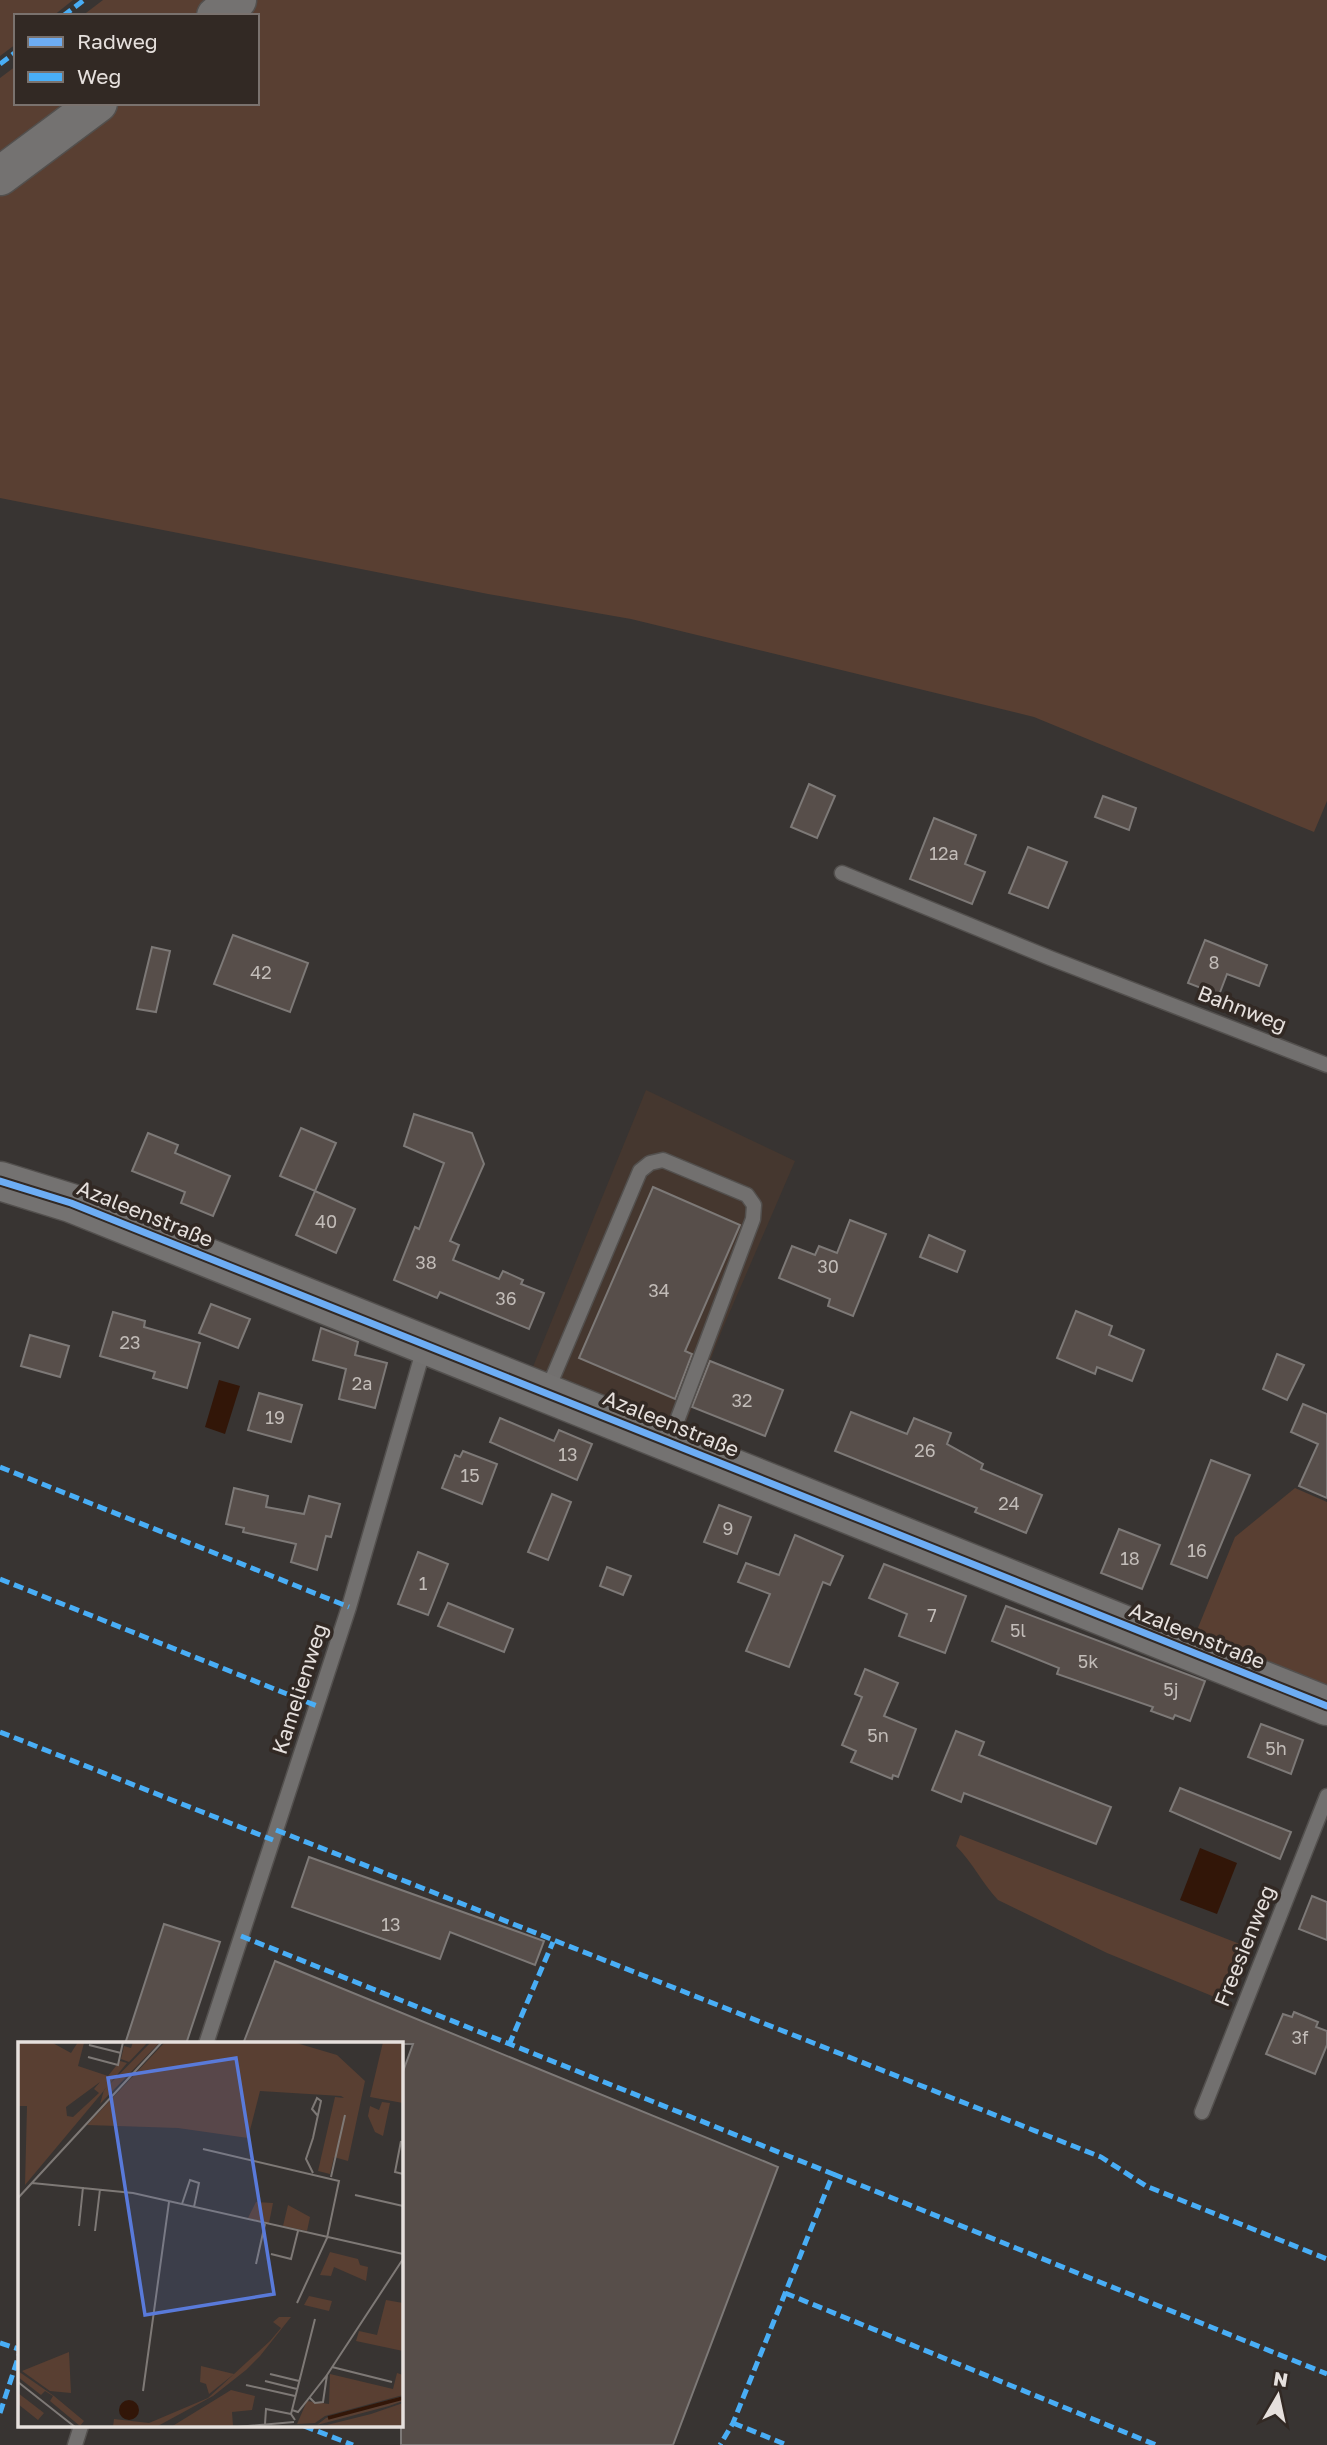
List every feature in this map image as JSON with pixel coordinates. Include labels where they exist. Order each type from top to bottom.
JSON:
[{"type":"street","points":[[219,14],[237,0]]},
{"type":"street","points":[[0,176],[95,105]]},
{"type":"street","name":"Azaleenstraße","points":[[0,1181],[71,1203],[1327,1706]]},
{"type":"lane","name":"Bahnweg","points":[[842,873],[1327,1065]]},
{"type":"lane","points":[[547,1392],[640,1171],[650,1163],[663,1160],[747,1195],[754,1205],[753,1219],[669,1442]]},
{"type":"lane","name":"Kamelienweg","points":[[207,2042],[349,1607],[425,1345]]},
{"type":"lane","name":"Freesienweg","points":[[1202,2112],[1327,1796]]},
{"type":"lane","points":[[75,2445],[80,2428]]},
{"type":"shaded area","points":[[0,0],[73,0],[56,14],[14,14],[14,46],[0,56]]},
{"type":"shaded area","points":[[103,0],[215,0],[197,14],[85,14]]},
{"type":"shaded area","points":[[256,0],[1327,0],[1327,801],[1314,832],[1034,717],[631,619],[488,594],[0,498],[0,195],[118,105],[259,105],[259,14],[238,14]]},
{"type":"shaded area","points":[[14,68],[14,105],[74,105],[0,161],[0,78]]},
{"type":"shaded area","points":[[646,1090],[795,1161],[722,1330],[681,1436],[530,1374]]},
{"type":"shaded area","points":[[219,1380],[240,1386],[225,1434],[205,1427]]},
{"type":"shaded area","points":[[1295,1488],[1327,1502],[1327,1693],[1193,1640],[1235,1537]]},
{"type":"shaded area","points":[[960,1835],[1245,1946],[1222,2000],[1107,1953],[998,1900],[956,1846]]},
{"type":"shaded area","points":[[1200,1848],[1237,1863],[1217,1914],[1180,1900]]},
{"type":"building","points":[[809,784],[835,796],[817,838],[791,827]]},
{"type":"building","points":[[1103,796],[1136,808],[1129,830],[1095,817]]},
{"type":"building","points":[[934,818],[976,835],[965,864],[985,872],[972,904],[910,879]]},
{"type":"building","points":[[1028,847],[1067,862],[1048,908],[1009,893]]},
{"type":"building","points":[[233,935],[308,963],[290,1012],[214,984]]},
{"type":"building","points":[[1205,940],[1267,965],[1259,986],[1227,974],[1219,995],[1188,983]]},
{"type":"building","points":[[152,947],[170,951],[156,1012],[137,1009]]},
{"type":"building","points":[[414,1114],[472,1133],[484,1164],[450,1241],[459,1245],[453,1260],[499,1279],[503,1271],[523,1280],[521,1284],[544,1293],[529,1329],[440,1292],[437,1298],[394,1280],[415,1227],[419,1229],[444,1163],[404,1146]]},
{"type":"building","points":[[301,1128],[336,1143],[315,1191],[280,1176]]},
{"type":"building","points":[[148,1133],[178,1145],[175,1153],[230,1176],[213,1216],[181,1203],[185,1192],[132,1171]]},
{"type":"building","points":[[653,1187],[740,1225],[685,1351],[692,1354],[675,1399],[579,1358]]},
{"type":"building","points":[[315,1191],[355,1209],[336,1253],[296,1235]]},
{"type":"building","points":[[850,1220],[886,1234],[853,1316],[828,1306],[830,1299],[779,1278],[792,1246],[815,1255],[819,1246],[837,1253]]},
{"type":"building","points":[[929,1235],[965,1251],[957,1272],[920,1257]]},
{"type":"building","points":[[211,1304],[250,1319],[238,1348],[199,1333]]},
{"type":"building","points":[[1076,1311],[1112,1326],[1109,1335],[1144,1350],[1132,1381],[1097,1367],[1095,1374],[1057,1358]]},
{"type":"building","points":[[113,1312],[145,1321],[144,1327],[200,1343],[187,1388],[153,1378],[155,1372],[100,1356]]},
{"type":"building","points":[[321,1328],[358,1342],[355,1355],[387,1363],[375,1408],[339,1399],[346,1369],[313,1360]]},
{"type":"building","points":[[30,1335],[69,1346],[60,1377],[21,1366]]},
{"type":"building","points":[[1277,1354],[1304,1365],[1287,1400],[1263,1389]]},
{"type":"building","points":[[710,1361],[783,1390],[765,1436],[692,1407]]},
{"type":"building","points":[[259,1393],[302,1405],[291,1442],[248,1430]]},
{"type":"building","points":[[1303,1404],[1327,1414],[1327,1498],[1299,1486],[1318,1444],[1291,1432]]},
{"type":"building","points":[[851,1412],[907,1434],[914,1418],[951,1433],[947,1444],[983,1464],[981,1469],[1042,1495],[1026,1533],[975,1512],[977,1508],[835,1451]]},
{"type":"building","points":[[500,1418],[554,1441],[559,1430],[592,1444],[577,1480],[490,1442]]},
{"type":"building","points":[[463,1451],[497,1464],[482,1504],[442,1488],[455,1455],[460,1457]]},
{"type":"building","points":[[1211,1460],[1250,1475],[1207,1578],[1171,1564]]},
{"type":"building","points":[[234,1488],[268,1496],[266,1507],[304,1514],[309,1496],[340,1504],[331,1537],[326,1536],[317,1570],[291,1562],[296,1544],[243,1532],[244,1528],[226,1524]]},
{"type":"building","points":[[552,1494],[571,1502],[548,1560],[528,1552]]},
{"type":"building","points":[[719,1505],[751,1517],[737,1554],[704,1542]]},
{"type":"building","points":[[1119,1529],[1160,1545],[1142,1589],[1101,1573]]},
{"type":"building","points":[[795,1535],[843,1556],[830,1585],[823,1582],[789,1667],[746,1651],[770,1594],[738,1582],[746,1563],[779,1575]]},
{"type":"building","points":[[418,1552],[448,1564],[428,1615],[398,1604]]},
{"type":"building","points":[[884,1564],[966,1596],[945,1653],[899,1636],[907,1614],[869,1598]]},
{"type":"building","points":[[607,1567],[631,1576],[623,1595],[600,1586]]},
{"type":"building","points":[[448,1603],[513,1629],[504,1652],[438,1626]]},
{"type":"building","points":[[1006,1606],[1205,1681],[1190,1721],[1175,1715],[1173,1719],[1151,1711],[1153,1707],[1057,1674],[1059,1668],[992,1641]]},
{"type":"building","points":[[865,1669],[898,1683],[884,1716],[916,1729],[898,1777],[893,1775],[892,1779],[851,1762],[856,1751],[842,1745],[862,1697],[855,1694]]},
{"type":"building","points":[[1261,1724],[1303,1740],[1291,1774],[1248,1757]]},
{"type":"building","points":[[956,1731],[984,1742],[979,1755],[1111,1807],[1096,1844],[964,1793],[961,1802],[932,1790]]},
{"type":"building","points":[[1180,1788],[1291,1832],[1280,1859],[1170,1811]]},
{"type":"building","points":[[309,1857],[544,1941],[535,1965],[450,1932],[440,1959],[292,1907]]},
{"type":"building","points":[[1312,1896],[1327,1902],[1327,1940],[1299,1929]]},
{"type":"building","points":[[164,1924],[220,1942],[187,2042],[126,2042]]},
{"type":"building","points":[[275,1961],[778,2167],[673,2445],[401,2445],[402,2074],[413,2044],[244,2042]]},
{"type":"building","points":[[1294,2012],[1318,2022],[1316,2027],[1327,2031],[1327,2045],[1315,2074],[1266,2054],[1283,2014],[1292,2017]]},
{"type":"marked path","points":[[66,14],[84,0]]},
{"type":"marked path","points":[[0,64],[14,54]]},
{"type":"marked path","points":[[0,1467],[349,1607]]},
{"type":"marked path","points":[[0,1579],[317,1706]]},
{"type":"marked path","points":[[0,1732],[273,1840]]},
{"type":"marked path","points":[[276,1830],[1101,2157],[1146,2186],[1327,2259]]},
{"type":"marked path","points":[[241,1936],[833,2174],[733,2423],[720,2445]]},
{"type":"marked path","points":[[509,2045],[553,1942]]},
{"type":"marked path","points":[[833,2174],[1327,2374]]},
{"type":"marked path","points":[[785,2293],[1156,2445]]},
{"type":"marked path","points":[[0,2343],[18,2349]]},
{"type":"marked path","points":[[0,2413],[18,2358]]},
{"type":"marked path","points":[[733,2423],[787,2445]]},
{"type":"marked path","points":[[309,2428],[353,2445]]},
{"type":"cycle path","points":[[0,1181],[71,1203],[1327,1706]]}]
